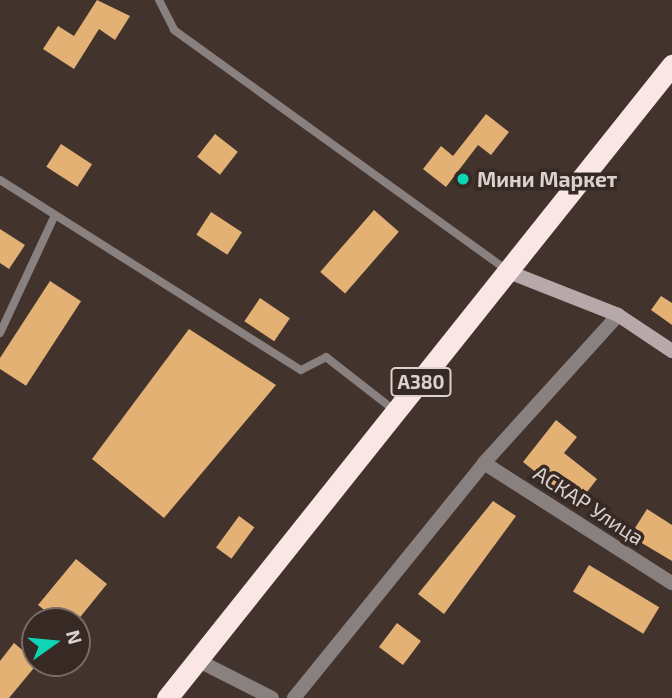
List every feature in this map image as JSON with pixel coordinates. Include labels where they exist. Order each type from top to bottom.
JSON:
[{"type":"highway","name":"A380","points":[[167,698],[672,65]]},
{"type":"street","points":[[509,272],[618,315],[672,351]]},
{"type":"street","points":[[294,698],[484,463],[618,315]]},
{"type":"street","name":"АСКАР Улица","points":[[484,463],[672,583]]},
{"type":"street","points":[[197,660],[272,698]]},
{"type":"lane","points":[[159,0],[174,30],[509,272]]},
{"type":"lane","points":[[0,180],[301,370],[326,358],[396,412]]},
{"type":"lane","points":[[0,332],[55,215]]},
{"type":"building","points":[[97,0],[130,16],[115,40],[99,29],[74,69],[43,49],[58,26],[74,36]]},
{"type":"building","points":[[486,114],[509,132],[491,155],[478,145],[446,187],[423,169],[441,146],[453,156]]},
{"type":"building","points":[[215,134],[238,152],[220,175],[197,157]]},
{"type":"building","points":[[61,144],[92,164],[77,187],[46,167]]},
{"type":"building","points":[[374,210],[399,232],[345,294],[320,272]]},
{"type":"building","points":[[211,212],[242,232],[227,255],[196,235]]},
{"type":"building","points":[[0,229],[25,245],[9,269],[0,263]]},
{"type":"building","points":[[50,281],[81,301],[26,386],[0,369],[0,358]]},
{"type":"building","points":[[661,296],[672,303],[672,325],[651,310]]},
{"type":"building","points":[[260,298],[290,318],[274,341],[244,321]]},
{"type":"building","points":[[189,329],[276,385],[164,518],[92,459]]},
{"type":"building","points":[[556,420],[577,437],[564,453],[597,479],[577,505],[523,462]]},
{"type":"building","points":[[493,501],[516,516],[444,614],[418,594]]},
{"type":"building","points":[[647,509],[672,525],[672,561],[630,536]]},
{"type":"building","points":[[239,516],[254,527],[231,559],[216,548]]},
{"type":"building","points":[[76,559],[107,584],[88,607],[38,605]]},
{"type":"building","points":[[589,565],[659,607],[643,634],[573,592]]},
{"type":"building","points":[[397,623],[421,641],[403,665],[379,647]]},
{"type":"building","points":[[14,643],[21,649],[21,677],[26,677],[9,698],[0,698],[0,661]]},
{"type":"place","name":"Мини Маркет","points":[[463,179]]}]
